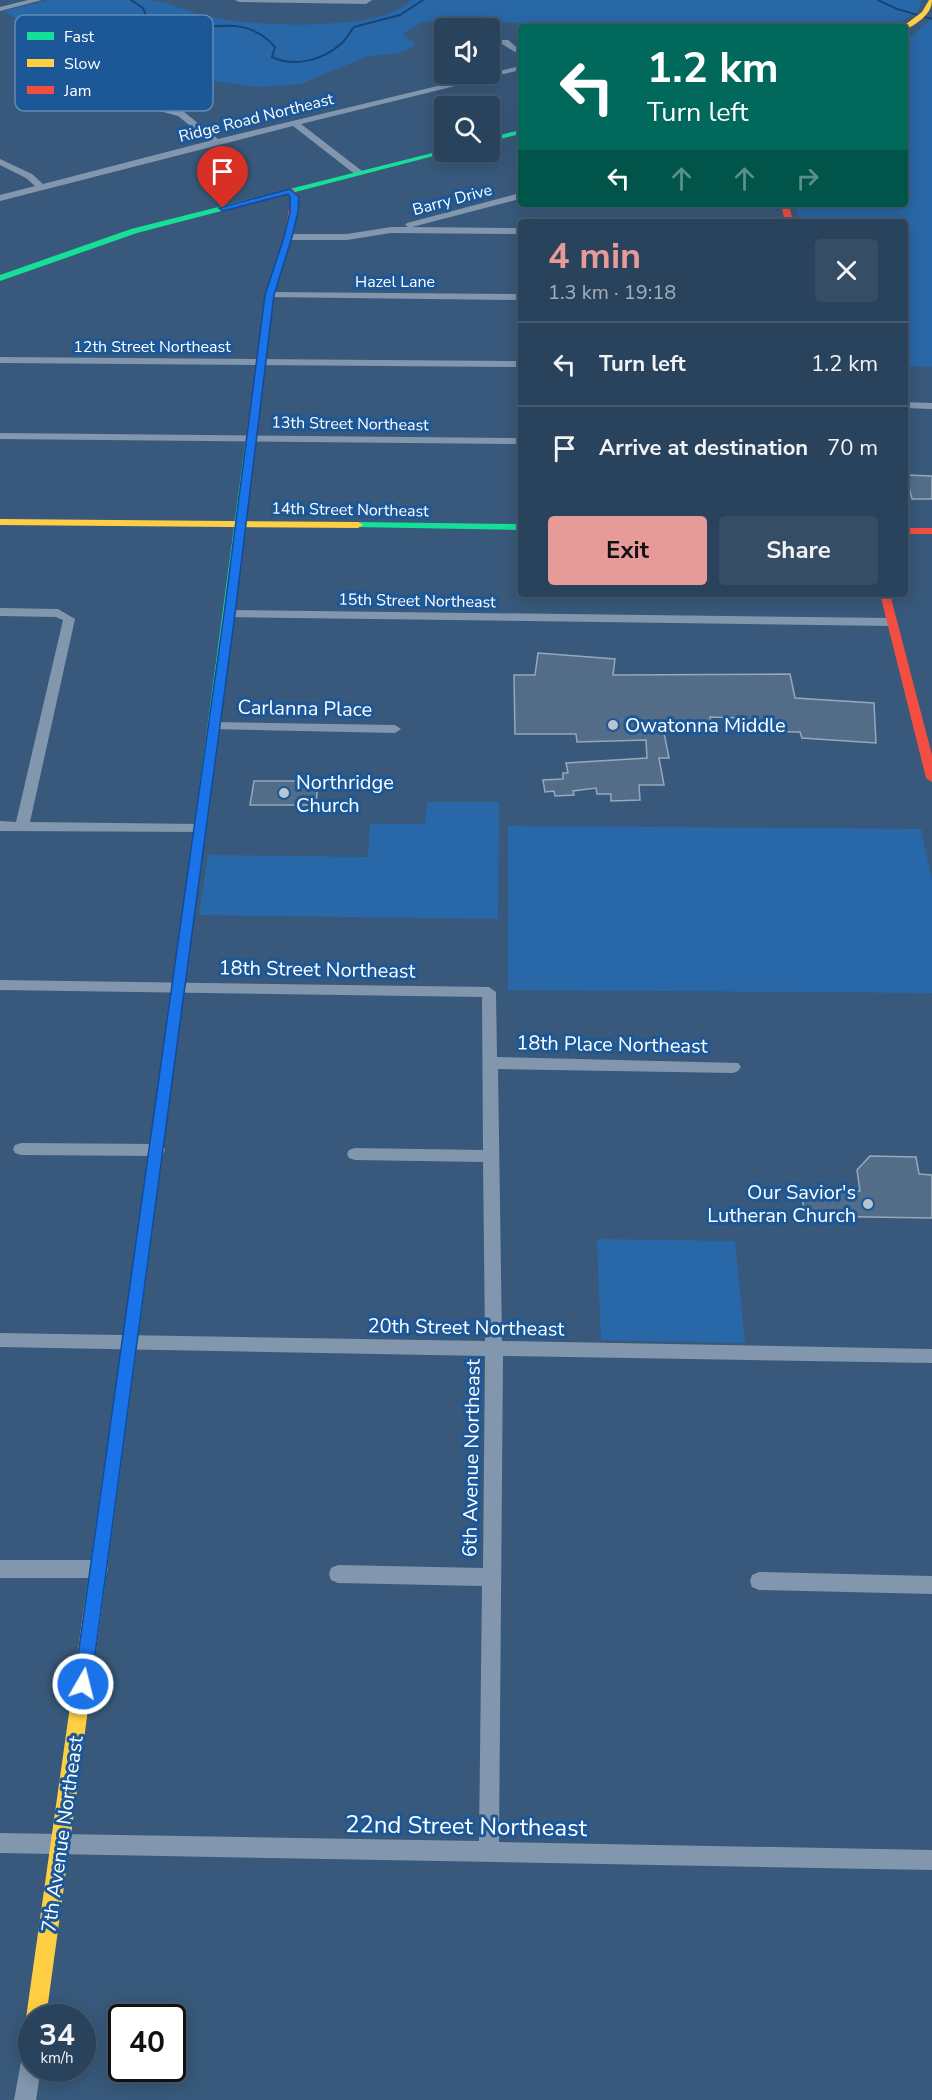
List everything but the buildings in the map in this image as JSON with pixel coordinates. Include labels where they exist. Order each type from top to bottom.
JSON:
[{"type":"street","points":[[0,9],[38,0]]},
{"type":"street","points":[[238,0],[366,2],[368,0]]},
{"type":"street","points":[[909,26],[931,3]]},
{"type":"street","points":[[505,42],[518,52]]},
{"type":"street","name":"Ridge Road Northeast","points":[[0,198],[216,142],[518,68]]},
{"type":"street","points":[[170,111],[181,114],[216,142]]},
{"type":"street","points":[[295,123],[359,174]]},
{"type":"street","points":[[500,137],[518,133]]},
{"type":"street","points":[[0,278],[134,231],[434,155]]},
{"type":"street","points":[[0,162],[29,176],[41,187]]},
{"type":"street","name":"7th Avenue Northeast","points":[[38,2004],[230,614],[270,295],[294,212],[295,197],[290,191]]},
{"type":"street","name":"Barry Drive","points":[[288,237],[346,237],[391,230],[518,197]]},
{"type":"street","name":"Barry Drive","points":[[391,230],[518,231]]},
{"type":"street","name":"Hazel Lane","points":[[270,295],[518,297]]},
{"type":"street","name":"12th Street Northeast","points":[[0,360],[518,364]]},
{"type":"street","points":[[908,405],[932,406]]},
{"type":"street","name":"13th Street Northeast","points":[[0,436],[518,441]]},
{"type":"street","name":"14th Street Northeast","points":[[0,522],[518,527]]},
{"type":"street","points":[[908,531],[932,531]]},
{"type":"street","points":[[886,597],[926,736],[932,778]]},
{"type":"street","points":[[0,612],[58,613],[69,619],[22,827]]},
{"type":"street","name":"15th Street Northeast","points":[[230,614],[892,622]]},
{"type":"street","name":"Carlanna Place","points":[[214,726],[395,729]]},
{"type":"street","points":[[0,826],[200,829]]},
{"type":"street","name":"18th Street Northeast","points":[[0,985],[489,992]]},
{"type":"street","name":"6th Avenue Northeast","points":[[489,992],[494,1348],[489,1852]]},
{"type":"street","name":"18th Place Northeast","points":[[490,1064],[733,1067]]},
{"type":"street","points":[[21,1149],[157,1150]]},
{"type":"street","points":[[355,1154],[491,1156]]},
{"type":"street","name":"20th Street Northeast","points":[[0,1340],[932,1356]]},
{"type":"street","points":[[0,1569],[99,1569]]},
{"type":"street","points":[[338,1574],[492,1576]]},
{"type":"street","points":[[759,1581],[932,1585]]},
{"type":"street","name":"22nd Street Northeast","points":[[0,1843],[932,1860]]},
{"type":"street","points":[[25,2100],[28,2082]]},
{"type":"shaded area","points":[[49,0],[149,0],[203,15],[15,15],[15,18],[4,11]]},
{"type":"shaded area","points":[[411,0],[922,0],[918,11],[897,24],[526,24],[500,21],[500,18],[434,18],[434,21],[420,23],[403,34],[415,44],[412,48],[398,53],[368,56],[301,84],[258,87],[213,81],[213,17],[255,23],[346,22],[373,18],[396,11]]},
{"type":"shaded area","points":[[932,17],[932,367],[908,366],[908,219],[799,219],[796,207],[908,207],[908,38],[914,35]]},
{"type":"shaded area","points":[[427,802],[499,802],[498,919],[199,915],[208,855],[368,857],[370,824],[425,824]]},
{"type":"shaded area","points":[[508,826],[921,829],[932,880],[932,993],[508,990]]},
{"type":"shaded area","points":[[597,1239],[735,1241],[745,1343],[601,1340]]},
{"type":"waterway","points":[[131,0],[143,8],[146,15]]},
{"type":"waterway","points":[[213,27],[245,28],[260,34],[275,47],[272,57],[300,62],[318,58],[335,48],[354,27],[400,15],[423,0]]},
{"type":"waterway","points":[[878,0],[897,9],[932,19]]},
{"type":"traffic: fast","points":[[500,137],[518,133]]},
{"type":"traffic: fast","points":[[0,278],[134,231],[434,155]]},
{"type":"traffic: fast","points":[[189,909],[250,444]]},
{"type":"traffic: fast","points":[[358,525],[518,527]]},
{"type":"traffic: fast","points":[[93,1607],[149,1203]]},
{"type":"traffic: slow","points":[[908,26],[925,13],[932,0]]},
{"type":"traffic: slow","points":[[0,522],[358,525]]},
{"type":"traffic: slow","points":[[38,2004],[93,1607]]},
{"type":"traffic: jam","points":[[250,444],[270,295],[288,237],[295,197],[290,191]]},
{"type":"traffic: jam","points":[[786,207],[788,219]]},
{"type":"traffic: jam","points":[[908,531],[932,531]]},
{"type":"traffic: jam","points":[[886,597],[932,778]]},
{"type":"traffic: jam","points":[[149,1203],[189,909]]},
{"type":"place","name":"Owatonna Middle","points":[[613,725]]},
{"type":"place","name":"Northridge Church","points":[[284,793]]},
{"type":"place","name":"Our Savior's Lutheran Church","points":[[868,1204]]},
{"type":"route","points":[[83,1684],[230,614],[270,295],[288,237],[295,197],[290,191],[223,208]]}]
